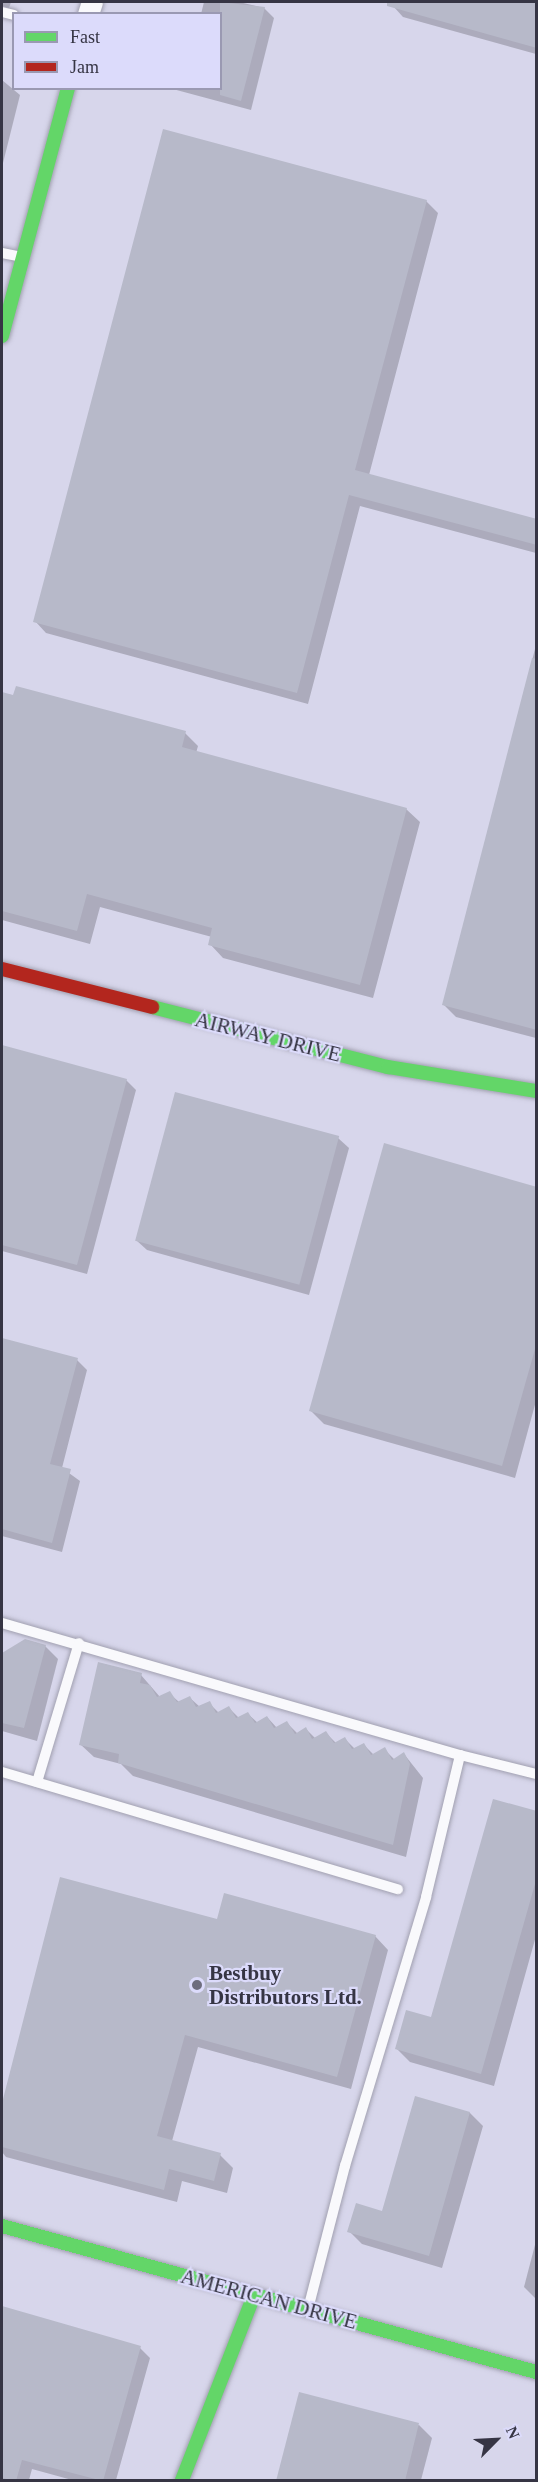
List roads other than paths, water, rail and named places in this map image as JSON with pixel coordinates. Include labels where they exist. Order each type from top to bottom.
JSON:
[{"type":"street","points":[[2,336],[67,90]]},
{"type":"street","name":"AIRWAY DRIVE","points":[[2,969],[388,1067],[537,1091]]},
{"type":"street","name":"AMERICAN DRIVE","points":[[2,2226],[537,2372]]},
{"type":"street","points":[[182,2481],[254,2295]]},
{"type":"lane","points":[[2,253],[22,258]]},
{"type":"lane","points":[[2,1623],[79,1643],[460,1755],[537,1774]]},
{"type":"lane","points":[[38,1782],[79,1643]]},
{"type":"lane","points":[[308,2310],[345,2166],[426,1897],[460,1755]]},
{"type":"lane","points":[[2,1772],[398,1889]]},
{"type":"place","name":"Bestbuy Distributors Ltd.","points":[[197,1985]]}]
